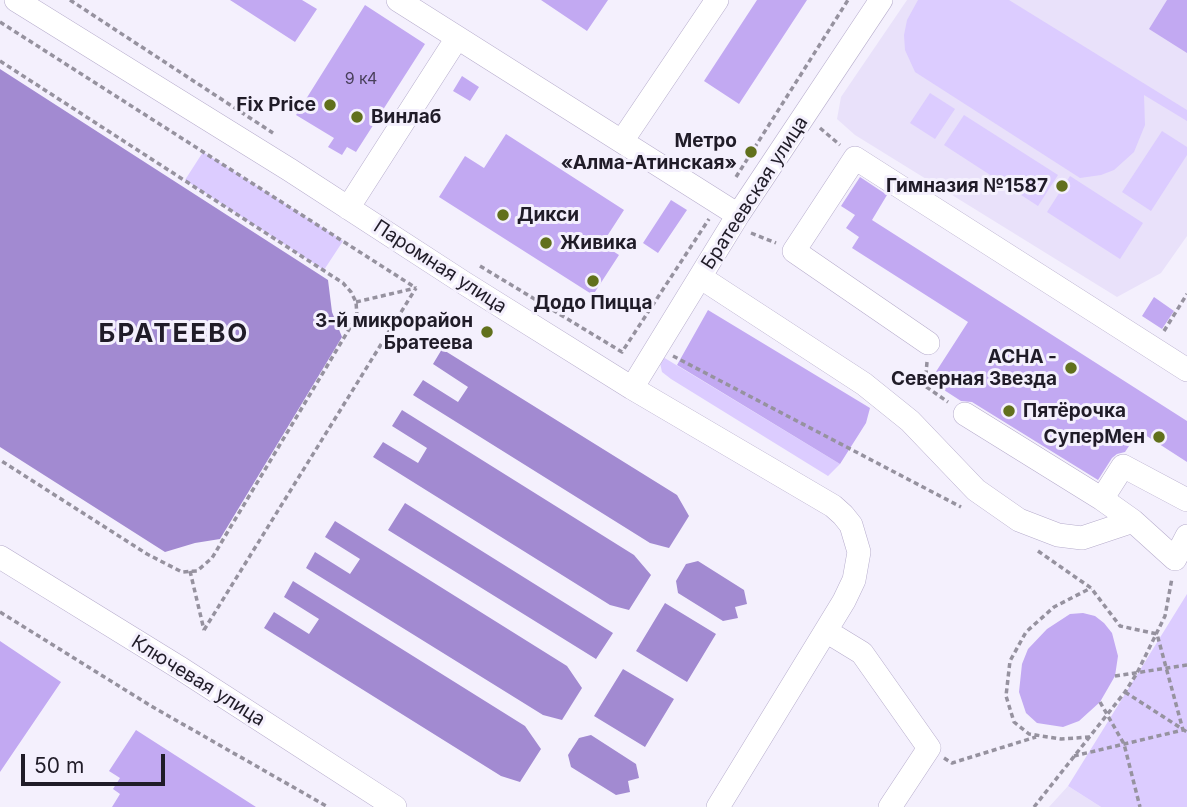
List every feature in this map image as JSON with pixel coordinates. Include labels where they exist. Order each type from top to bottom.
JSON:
[{"type":"street","name":"Паромная улица","points":[[16,0],[632,387],[833,506],[843,515],[856,539],[858,564],[854,580],[826,631]]},
{"type":"street","points":[[398,0],[622,141],[735,216]]},
{"type":"street","name":"Братеевская улица","points":[[632,387],[735,216],[881,0]]},
{"type":"street","points":[[622,141],[709,3]]},
{"type":"street","points":[[348,208],[457,38]]},
{"type":"street","points":[[928,343],[794,251],[855,158],[1187,370]]},
{"type":"street","points":[[700,277],[864,384],[910,421],[976,490],[1019,520],[1058,535],[1082,538],[1133,521]]},
{"type":"street","points":[[965,414],[1102,499],[1133,521],[1175,559],[1187,536]]},
{"type":"street","points":[[1102,499],[1123,466],[1187,500]]},
{"type":"street","name":"Ключевая улица","points":[[1,561],[180,668],[363,798],[395,807]]},
{"type":"street","points":[[718,807],[826,631],[862,653],[929,748],[890,807]]},
{"type":"path","points":[[70,0],[279,137]]},
{"type":"path","points":[[476,264],[622,352],[735,216],[848,0]]},
{"type":"path","points":[[0,22],[416,288]]},
{"type":"path","points":[[0,61],[343,283],[356,302],[357,316],[212,558],[197,571],[183,572],[147,554],[0,460]]},
{"type":"path","points":[[815,124],[855,158]]},
{"type":"path","points":[[735,216],[794,251]]},
{"type":"path","points":[[356,302],[416,288]]},
{"type":"path","points":[[190,571],[204,631],[416,288]]},
{"type":"path","points":[[1153,348],[1187,294]]},
{"type":"path","points":[[928,343],[925,386],[965,414]]},
{"type":"path","points":[[670,354],[967,509]]},
{"type":"path","points":[[1035,549],[1091,587],[1120,626],[1157,634]]},
{"type":"path","points":[[1034,807],[1107,716],[1137,673],[1165,616],[1175,559]]},
{"type":"path","points":[[1090,737],[1061,739],[1029,734],[1014,722],[1006,696],[1006,679],[1010,661],[1026,632],[1054,607],[1091,587]]},
{"type":"path","points":[[0,612],[151,706],[328,807]]},
{"type":"path","points":[[1157,634],[1185,731]]},
{"type":"path","points":[[1115,676],[1187,665]]},
{"type":"path","points":[[1125,692],[1185,731]]},
{"type":"path","points":[[1100,702],[1124,744],[1140,807]]},
{"type":"path","points":[[1074,756],[1185,731]]},
{"type":"path","points":[[929,748],[952,763],[1038,737]]},
{"type":"shaded area","name":"Гимназия №1587","points":[[907,0],[1187,0],[1187,236],[1161,273],[1117,297],[855,135],[837,119],[841,97]]},
{"type":"shaded area","points":[[918,0],[1009,0],[1187,110],[1187,121],[1144,95],[1145,125],[1134,152],[1114,170],[1080,178],[915,72],[905,50],[904,35],[907,20]]},
{"type":"shaded area","points":[[0,69],[328,280],[332,312],[342,337],[220,539],[165,552],[0,447]]},
{"type":"shaded area","points":[[930,93],[955,109],[935,139],[910,123]]},
{"type":"shaded area","points":[[964,115],[1058,175],[1038,206],[944,145]]},
{"type":"shaded area","points":[[1162,131],[1187,147],[1187,155],[1151,211],[1122,192]]},
{"type":"shaded area","points":[[203,152],[343,241],[324,270],[185,180]]},
{"type":"shaded area","points":[[1070,176],[1143,223],[1120,259],[1047,212]]},
{"type":"shaded area","points":[[442,349],[677,495],[689,516],[669,548],[650,543],[413,395],[423,380],[458,402],[468,387],[433,364]]},
{"type":"shaded area","points":[[658,354],[840,464],[828,476],[671,379],[662,372]]},
{"type":"shaded area","points":[[402,410],[634,555],[651,575],[629,610],[610,605],[373,457],[383,442],[418,463],[427,448],[392,426]]},
{"type":"shaded area","points":[[405,503],[613,633],[596,659],[388,530]]},
{"type":"shaded area","points":[[335,521],[567,666],[582,688],[562,720],[543,715],[306,568],[315,552],[350,574],[360,559],[325,537]]},
{"type":"shaded area","points":[[698,561],[744,590],[747,604],[735,607],[738,618],[723,621],[678,593],[676,581],[686,564]]},
{"type":"shaded area","points":[[293,581],[525,726],[541,749],[520,782],[501,776],[264,628],[274,612],[309,634],[319,619],[284,597]]},
{"type":"shaded area","points":[[1187,594],[1187,807],[1101,807],[1068,786]]},
{"type":"shaded area","points":[[665,603],[716,634],[687,682],[636,651]]},
{"type":"shaded area","points":[[623,669],[674,699],[645,747],[594,716]]},
{"type":"shaded area","points":[[591,735],[636,764],[639,778],[628,781],[630,792],[616,795],[571,767],[568,755],[579,738]]},
{"type":"shaded area","points":[[1068,786],[1101,807],[1049,807]]},
{"type":"building","points":[[230,0],[302,0],[317,9],[295,42]]},
{"type":"building","points":[[541,0],[608,0],[587,31]]},
{"type":"building","points":[[757,0],[807,0],[739,104],[704,81]]},
{"type":"building","points":[[1167,0],[1187,0],[1187,53],[1149,29]]},
{"type":"building","points":[[365,5],[425,44],[356,152],[347,147],[342,155],[328,147],[334,138],[296,115]]},
{"type":"building","points":[[462,76],[479,87],[470,101],[453,91]]},
{"type":"building","points":[[506,134],[624,210],[602,244],[619,255],[593,295],[439,197],[465,156],[484,168]]},
{"type":"building","points":[[860,177],[887,195],[872,220],[1187,421],[1187,462],[1139,431],[1125,452],[1112,458],[1098,480],[972,402],[961,401],[930,381],[968,322],[852,248],[859,237],[846,228],[855,215],[841,206]]},
{"type":"building","points":[[671,200],[687,210],[658,253],[643,243]]},
{"type":"building","points":[[1154,297],[1174,311],[1162,329],[1142,316]]},
{"type":"building","points":[[708,310],[870,408],[866,423],[840,464],[677,365]]},
{"type":"building","points":[[1070,614],[1095,616],[1112,633],[1118,656],[1115,676],[1100,702],[1079,721],[1063,727],[1037,723],[1026,713],[1019,692],[1022,664],[1028,649],[1047,629]]},
{"type":"building","points":[[0,641],[61,682],[0,772]]},
{"type":"building","points":[[136,730],[256,807],[112,807],[120,794],[113,789],[120,778],[109,771]]},
{"type":"place","name":"Fix Price","points":[[330,105]]},
{"type":"place","name":"Винлаб","points":[[357,117]]},
{"type":"place","name":"Метро «Алма-Атинская»","points":[[751,152]]},
{"type":"place","name":"Гимназия №1587","points":[[1062,186]]},
{"type":"place","name":"Дикси","points":[[503,215]]},
{"type":"place","name":"Живика","points":[[546,243]]},
{"type":"place","name":"Додо Пицца","points":[[593,281]]},
{"type":"place","name":"3-й микрорайон Братеева","points":[[487,332]]},
{"type":"place","name":"АСНА - Северная Звезда","points":[[1071,368]]},
{"type":"place","name":"Пятёрочка","points":[[1009,411]]},
{"type":"place","name":"СуперМен","points":[[1159,437]]},
{"type":"district","name":"БРАТЕЕВО","points":[[174,334]]}]
